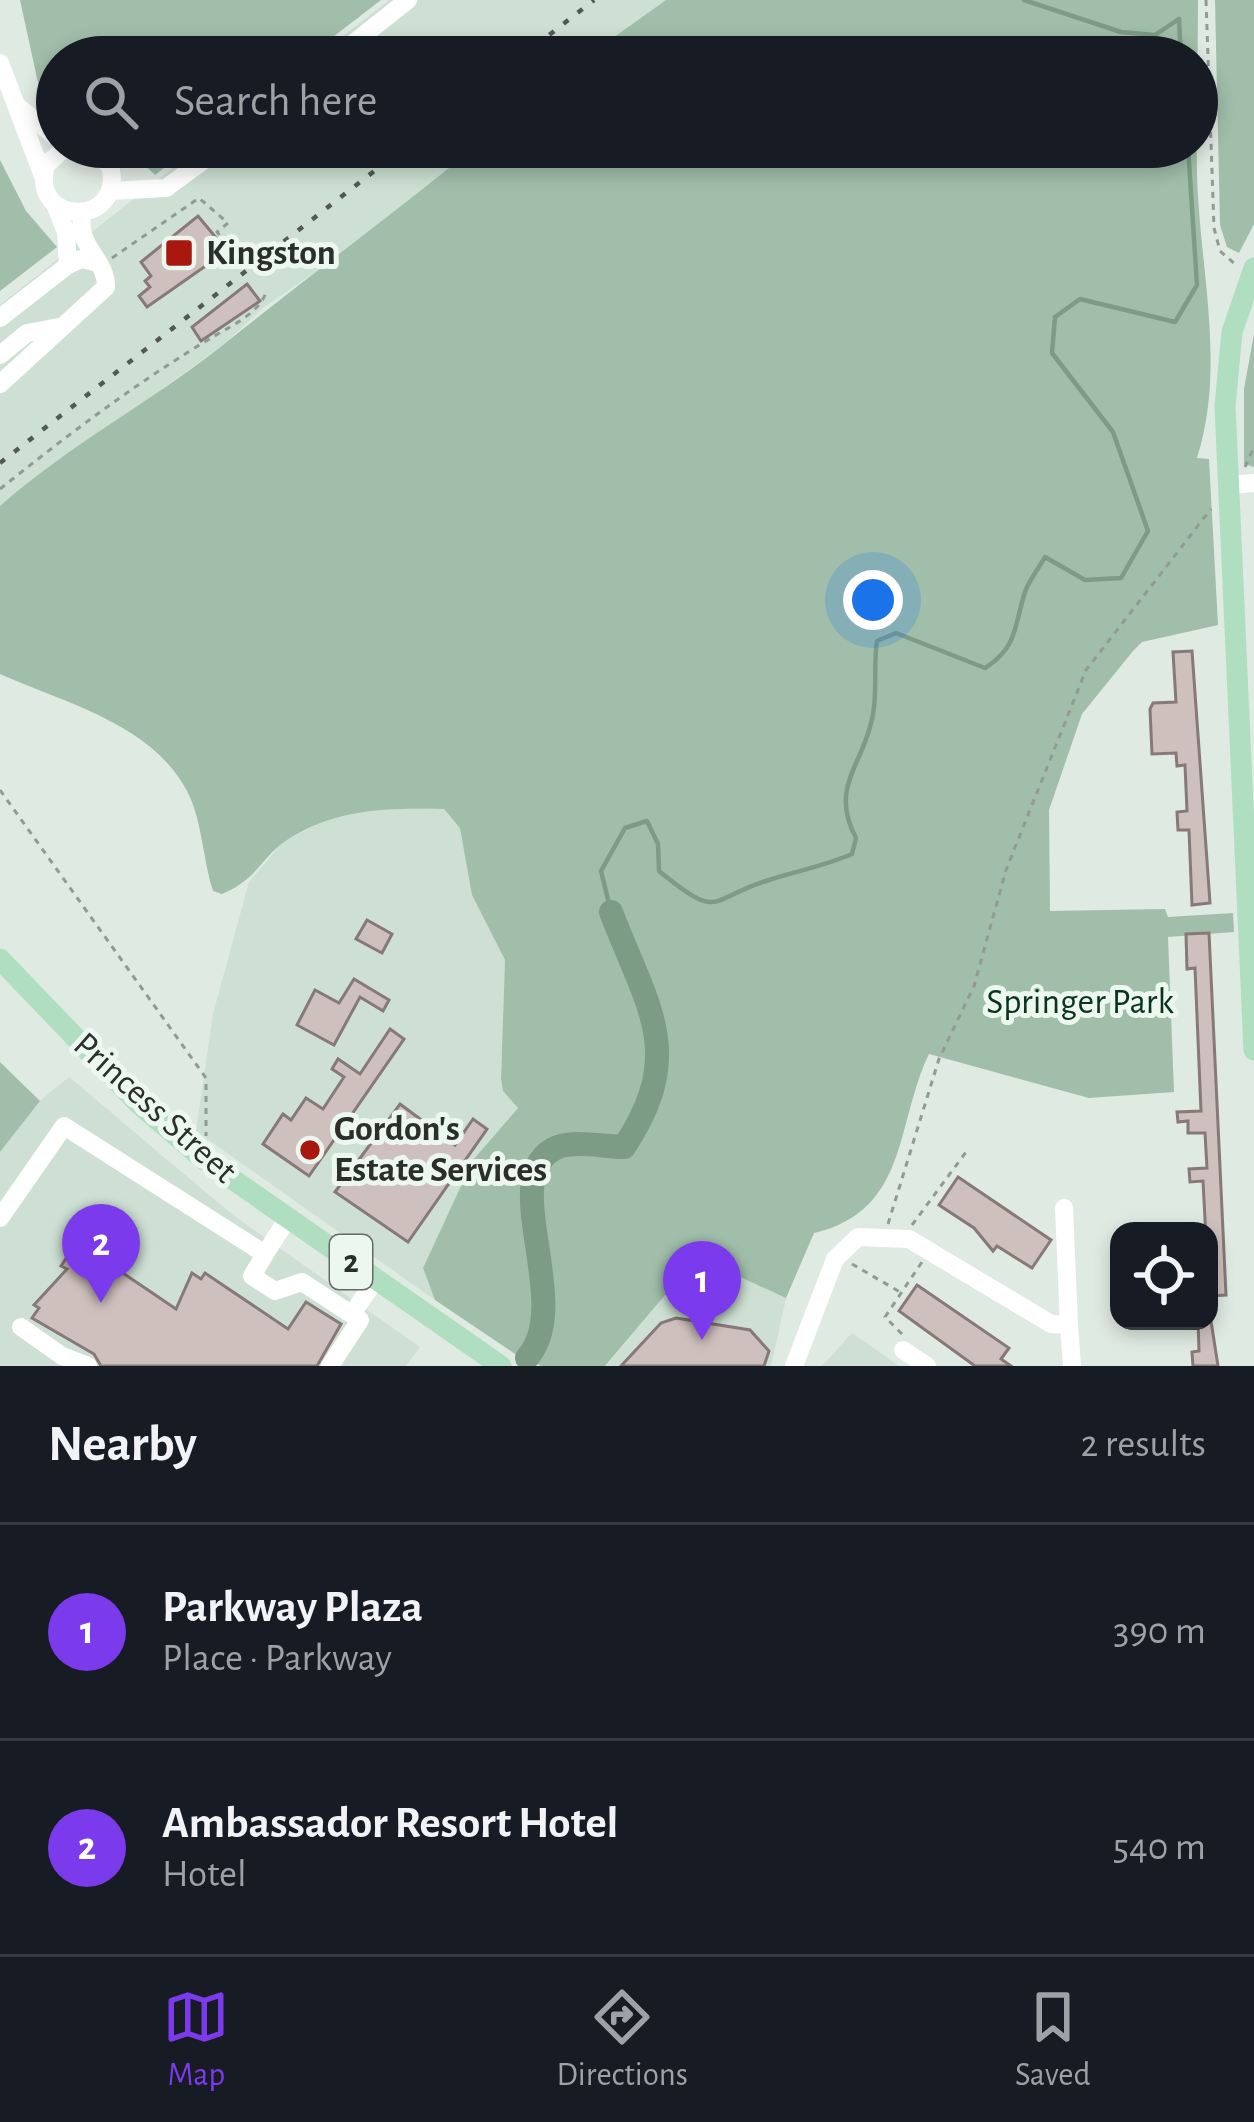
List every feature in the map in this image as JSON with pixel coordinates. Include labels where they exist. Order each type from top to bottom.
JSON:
[{"type":"main road","points":[[1248,268],[1225,374],[1243,479],[1254,1050]]},
{"type":"main road","name":"Princess Street","points":[[0,959],[139,1104],[202,1158],[501,1366]]},
{"type":"street","points":[[363,36],[408,0]]},
{"type":"street","points":[[0,63],[36,158]]},
{"type":"street","points":[[14,103],[36,121]]},
{"type":"street","points":[[40,168],[68,243],[68,265]]},
{"type":"street","points":[[43,176],[47,168]]},
{"type":"street","points":[[56,207],[83,213],[100,207],[110,191],[110,168]]},
{"type":"street","points":[[113,168],[141,190]]},
{"type":"street","points":[[110,191],[166,188],[193,168]]},
{"type":"street","points":[[0,355],[27,333],[58,326],[106,287],[107,278],[81,235],[83,213]]},
{"type":"street","points":[[0,318],[68,265],[81,259],[95,262]]},
{"type":"street","points":[[0,384],[54,339],[58,326]]},
{"type":"street","points":[[0,1218],[64,1126],[265,1254]]},
{"type":"street","points":[[1064,1208],[1072,1366]]},
{"type":"street","points":[[288,1218],[252,1276],[275,1291],[302,1282],[360,1320],[330,1366]]},
{"type":"street","points":[[794,1366],[835,1259],[858,1237],[894,1238],[930,1251],[1051,1324],[1070,1325]]},
{"type":"street","points":[[352,1315],[376,1279]]},
{"type":"street","points":[[22,1328],[62,1356],[88,1366]]},
{"type":"street","points":[[903,1349],[927,1366]]},
{"type":"path","points":[[1207,0],[1208,36]]},
{"type":"path","points":[[1213,168],[1215,236],[1225,257],[1248,268]]},
{"type":"path","points":[[95,262],[120,256],[199,198],[228,223],[218,232],[229,246]]},
{"type":"path","points":[[0,489],[160,365],[233,325],[263,302],[266,292]]},
{"type":"path","points":[[1243,479],[1254,447]]},
{"type":"path","points":[[894,1238],[900,1173],[939,1059],[974,986],[1006,870],[1086,670],[1194,537],[1214,503]]},
{"type":"path","points":[[0,790],[206,1078],[210,1107],[206,1144]]},
{"type":"path","points":[[894,1238],[969,1148]]},
{"type":"path","points":[[903,1349],[902,1329],[885,1317],[930,1251]]},
{"type":"path","points":[[852,1264],[901,1293]]},
{"type":"shaded area","points":[[389,0],[666,0],[615,36],[343,36]]},
{"type":"shaded area","points":[[173,168],[450,168],[364,239],[264,307],[223,345],[0,506],[0,305]]},
{"type":"shaded area","points":[[381,808],[444,809],[461,828],[472,895],[505,960],[501,1079],[503,1091],[518,1108],[473,1160],[423,1268],[435,1300],[196,1131],[213,1014],[249,882],[283,842],[331,817]]},
{"type":"shaded area","points":[[69,1077],[234,1216],[420,1347],[406,1366],[0,1366],[0,1152],[40,1101]]},
{"type":"shaded area","points":[[737,1275],[786,1298],[771,1366],[606,1366],[665,1295]]},
{"type":"shaded area","points":[[852,1333],[899,1366],[822,1366]]},
{"type":"green space","points":[[20,0],[381,0],[334,36],[36,36],[36,73]]},
{"type":"green space","points":[[666,0],[1198,0],[1198,36],[615,36]]},
{"type":"green space","points":[[1215,0],[1254,0],[1254,224],[1239,253],[1227,247],[1220,225]]},
{"type":"green space","points":[[0,160],[26,211],[57,247],[0,291]]},
{"type":"green space","name":"Springer Park","points":[[448,168],[1197,168],[1210,382],[1197,458],[1209,459],[1218,625],[1142,642],[1133,651],[1082,714],[1049,810],[1050,911],[1165,909],[1168,917],[1233,913],[1234,932],[1168,937],[1174,1092],[1089,1098],[929,1054],[883,1185],[867,1206],[845,1222],[814,1233],[786,1298],[736,1275],[665,1295],[605,1366],[542,1366],[524,1360],[435,1300],[423,1268],[473,1160],[518,1108],[503,1091],[501,1079],[505,960],[472,895],[460,828],[444,809],[343,816],[305,829],[270,854],[244,881],[222,894],[213,891],[196,814],[172,768],[130,732],[105,718],[0,674],[0,506],[54,463],[196,366]]},
{"type":"green space","points":[[1254,334],[1254,467],[1244,464],[1244,389]]},
{"type":"green space","points":[[0,1062],[40,1101],[0,1152]]},
{"type":"building","points":[[198,216],[227,251],[147,307],[139,296],[150,287],[145,281],[151,276],[141,262]]},
{"type":"building","points":[[247,284],[260,301],[201,341],[192,327]]},
{"type":"building","points":[[1192,651],[1210,903],[1192,905],[1189,830],[1178,830],[1177,812],[1187,811],[1185,765],[1177,766],[1176,753],[1152,754],[1150,709],[1153,703],[1176,702],[1173,652]]},
{"type":"building","points":[[367,920],[392,934],[382,953],[356,939]]},
{"type":"building","points":[[1209,933],[1226,1295],[1218,1295],[1218,1222],[1205,1222],[1203,1181],[1190,1182],[1189,1169],[1207,1168],[1205,1133],[1188,1133],[1188,1121],[1178,1122],[1177,1112],[1201,1111],[1195,968],[1187,969],[1186,934]]},
{"type":"building","points":[[354,979],[389,1000],[383,1011],[360,997],[334,1045],[297,1025],[315,990],[339,1003]]},
{"type":"building","points":[[390,1029],[404,1039],[309,1176],[263,1144],[283,1114],[291,1120],[306,1098],[323,1109],[344,1077],[332,1069],[338,1059],[360,1074]]},
{"type":"building","points":[[400,1104],[455,1145],[473,1119],[487,1129],[408,1242],[335,1192]]},
{"type":"building","points":[[958,1177],[1051,1240],[1032,1268],[997,1246],[993,1251],[974,1228],[939,1205]]},
{"type":"building","points":[[77,1242],[176,1309],[192,1273],[201,1279],[205,1273],[288,1329],[306,1302],[341,1324],[317,1366],[101,1366],[94,1354],[32,1318],[39,1308],[34,1305],[67,1269],[61,1266]]},
{"type":"building","points":[[917,1285],[1009,1348],[1001,1359],[1011,1366],[975,1366],[899,1311]]},
{"type":"building","points":[[676,1318],[750,1330],[769,1351],[764,1366],[621,1366],[661,1323]]},
{"type":"building","points":[[1198,1330],[1212,1330],[1218,1366],[1193,1366],[1192,1352],[1199,1351]]},
{"type":"waterway","points":[[1024,0],[1121,32],[1155,35],[1179,19]]},
{"type":"waterway","points":[[1179,19],[1180,36]]},
{"type":"waterway","points":[[611,912],[601,871],[625,828],[647,821],[658,844],[659,871],[705,901],[715,902],[852,854],[856,838],[847,790],[872,719],[877,641],[896,633],[985,668],[1009,644],[1027,588],[1045,557],[1085,580],[1121,578],[1148,531],[1113,432],[1052,353],[1055,317],[1080,299],[1175,322],[1197,285],[1189,168]]},
{"type":"waterway","points":[[527,1358],[540,1334],[543,1305],[533,1211],[533,1183],[540,1161],[565,1145],[624,1147],[654,1084],[655,1030],[611,912]]},
{"type":"railway","points":[[548,36],[594,0]]},
{"type":"railway","points":[[0,463],[378,168]]},
{"type":"place","name":"Kingston","points":[[179,253]]},
{"type":"place","name":"Gordon's Estate Services","points":[[310,1150]]},
{"type":"place","name":"Ambassador Resort Hotel","points":[[101,1303]]},
{"type":"place","name":"Parkway Plaza","points":[[702,1340]]}]
